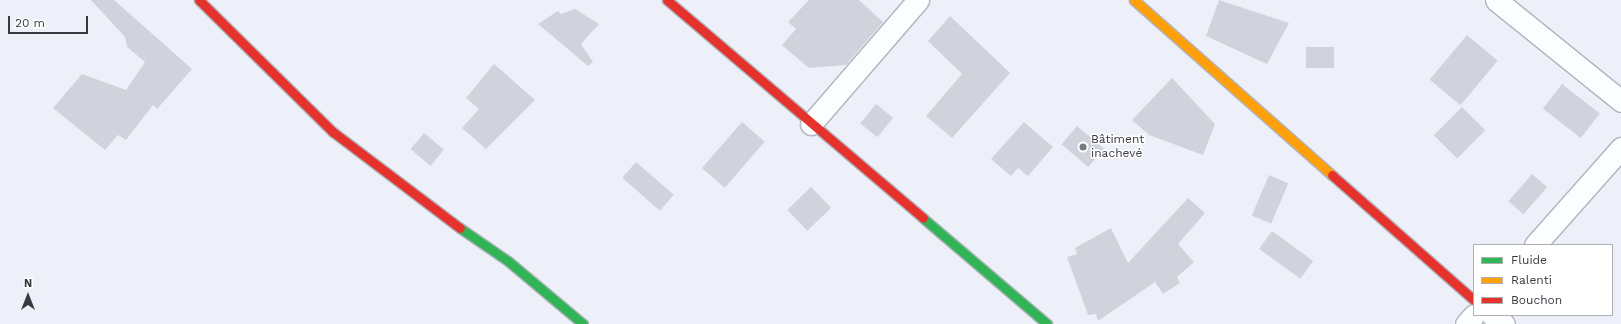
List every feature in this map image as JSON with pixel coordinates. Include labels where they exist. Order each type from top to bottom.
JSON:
[{"type":"street","points":[[199,0],[333,132],[424,203],[508,261],[583,324]]},
{"type":"street","points":[[667,0],[1047,324]]},
{"type":"street","points":[[811,124],[918,0]]},
{"type":"street","points":[[1134,0],[1473,299]]},
{"type":"street","points":[[1496,0],[1621,101]]},
{"type":"street","points":[[1536,244],[1621,148]]},
{"type":"street","points":[[1466,324],[1473,316]]},
{"type":"street","points":[[1493,316],[1504,324]]},
{"type":"building","points":[[91,0],[114,0],[192,69],[157,109],[153,105],[126,140],[118,135],[105,150],[53,108],[82,74],[126,90],[145,62],[127,47],[125,37]]},
{"type":"building","points":[[809,0],[859,0],[883,22],[846,65],[809,68],[782,45],[796,29],[788,22]]},
{"type":"building","points":[[1219,0],[1289,23],[1267,64],[1206,36]]},
{"type":"building","points":[[575,9],[599,24],[581,44],[593,62],[588,66],[538,24],[558,11],[561,14]]},
{"type":"building","points":[[950,16],[1010,73],[952,138],[926,116],[962,74],[928,41]]},
{"type":"building","points":[[1467,35],[1498,61],[1460,105],[1430,79]]},
{"type":"building","points":[[1306,47],[1334,47],[1334,68],[1306,68]]},
{"type":"building","points":[[494,64],[535,100],[486,149],[462,128],[479,109],[466,98]]},
{"type":"building","points":[[1172,78],[1215,124],[1203,155],[1149,135],[1132,120]]},
{"type":"building","points":[[1562,84],[1600,114],[1581,138],[1543,108]]},
{"type":"building","points":[[876,104],[893,118],[877,137],[860,123]]},
{"type":"building","points":[[1462,107],[1485,130],[1457,159],[1434,135]]},
{"type":"building","points":[[742,122],[765,142],[725,188],[702,168]]},
{"type":"building","points":[[1024,122],[1053,147],[1028,176],[1018,168],[1011,176],[991,159]]},
{"type":"building","name":"Bâtiment inachevé","points":[[1077,126],[1104,148],[1088,167],[1062,144]]},
{"type":"building","points":[[424,133],[444,150],[430,166],[411,149]]},
{"type":"building","points":[[636,162],[674,195],[660,211],[622,178]]},
{"type":"building","points":[[1532,174],[1547,187],[1523,214],[1508,201]]},
{"type":"building","points":[[1269,175],[1288,183],[1271,224],[1252,216]]},
{"type":"building","points":[[811,187],[831,208],[807,231],[787,210]]},
{"type":"building","points":[[1188,198],[1205,213],[1178,244],[1194,262],[1177,277],[1180,283],[1163,294],[1155,282],[1098,321],[1096,314],[1088,315],[1067,257],[1077,254],[1075,248],[1111,228],[1128,263]]},
{"type":"building","points":[[1272,231],[1313,261],[1300,279],[1259,249]]},
{"type":"traffic: fast","points":[[923,218],[1047,324]]},
{"type":"traffic: fast","points":[[460,228],[508,261],[583,324]]},
{"type":"traffic: slow","points":[[1134,0],[1332,175]]},
{"type":"traffic: jam","points":[[199,0],[333,132],[460,228]]},
{"type":"traffic: jam","points":[[667,0],[923,218]]},
{"type":"traffic: jam","points":[[1332,175],[1473,299]]},
{"type":"place","name":"Bâtiment inachevé","points":[[1083,147]]}]
